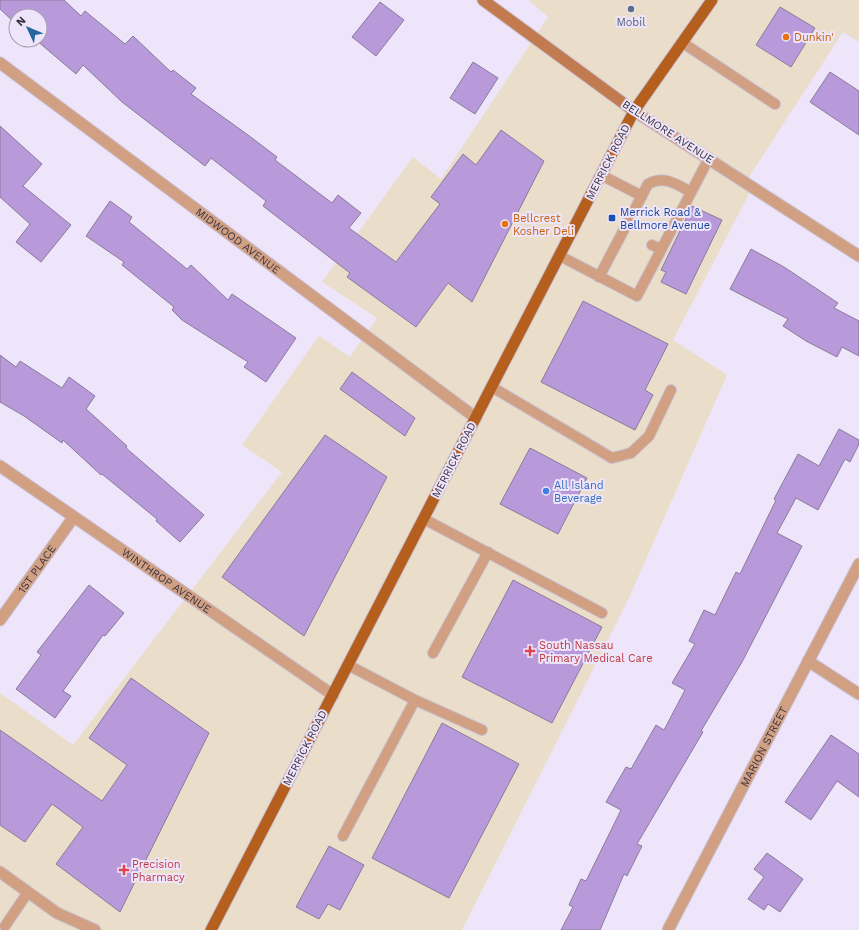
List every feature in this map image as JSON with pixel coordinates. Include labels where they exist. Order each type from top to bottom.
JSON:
[{"type":"main road","name":"MERRICK ROAD","points":[[211,930],[634,111],[712,0]]},
{"type":"main road","name":"BELLMORE AVENUE","points":[[485,1],[634,111]]},
{"type":"street","name":"MIDWOOD AVENUE","points":[[0,63],[476,418]]},
{"type":"street","name":"BELLMORE AVENUE","points":[[634,111],[859,256]]},
{"type":"street","name":"WINTHROP AVENUE","points":[[0,466],[73,518],[333,695]]},
{"type":"street","name":"1ST PLACE","points":[[0,620],[73,518]]},
{"type":"street","name":"MARION STREET","points":[[668,930],[859,564]]},
{"type":"street","points":[[808,661],[859,694]]},
{"type":"street","points":[[0,872],[57,913],[94,930]]},
{"type":"lane","points":[[683,43],[775,104]]},
{"type":"lane","points":[[560,256],[636,296],[657,247],[670,222],[691,192],[709,158]]},
{"type":"lane","points":[[601,175],[641,203]]},
{"type":"lane","points":[[599,277],[628,231],[648,184],[656,180],[667,180],[691,192]]},
{"type":"lane","points":[[492,386],[612,458],[631,453],[649,436],[671,390]]},
{"type":"lane","points":[[424,519],[602,613]]},
{"type":"lane","points":[[433,653],[488,552]]},
{"type":"lane","points":[[348,665],[415,700],[482,730]]},
{"type":"lane","points":[[343,836],[415,700]]},
{"type":"lane","points":[[5,926],[28,892]]},
{"type":"shaded area","points":[[528,0],[859,0],[859,42],[843,32],[743,186],[751,190],[673,340],[727,375],[628,600],[462,930],[0,930],[0,693],[73,745],[282,472],[242,445],[319,336],[350,357],[377,318],[322,282],[413,157],[441,179],[548,17]]},
{"type":"building","points":[[0,0],[64,0],[81,16],[85,11],[125,44],[133,36],[171,72],[173,70],[196,88],[191,94],[277,157],[275,160],[332,203],[338,195],[361,213],[349,228],[396,262],[440,204],[431,197],[463,154],[476,165],[501,130],[544,161],[472,302],[448,283],[416,327],[347,277],[350,273],[263,206],[266,201],[211,158],[205,166],[122,102],[83,65],[76,74],[45,48],[48,48],[48,8],[8,8],[8,16],[0,9]]},
{"type":"building","points":[[380,2],[404,20],[376,56],[352,37]]},
{"type":"building","name":"Dunkin'","points":[[780,7],[815,28],[791,67],[756,45]]},
{"type":"building","points":[[473,62],[498,78],[475,114],[450,98]]},
{"type":"building","points":[[830,72],[859,91],[859,135],[810,102]]},
{"type":"building","points":[[0,126],[42,164],[23,186],[71,225],[41,262],[16,242],[30,224],[0,197]]},
{"type":"building","points":[[110,201],[132,217],[129,222],[187,269],[191,265],[228,300],[232,294],[296,338],[266,382],[244,367],[248,362],[182,320],[172,310],[174,307],[122,265],[124,262],[86,236]]},
{"type":"building","points":[[692,206],[722,220],[686,294],[661,282],[666,272],[661,270]]},
{"type":"building","points":[[751,249],[784,267],[838,303],[834,308],[859,321],[859,356],[842,347],[837,357],[806,341],[783,326],[788,319],[730,289]]},
{"type":"building","points":[[583,301],[668,344],[645,390],[653,395],[635,430],[541,382]]},
{"type":"building","points":[[0,355],[16,367],[20,361],[62,388],[69,377],[95,396],[86,409],[127,446],[126,448],[204,515],[180,542],[156,521],[157,519],[102,474],[101,475],[63,440],[62,443],[24,416],[0,402]]},
{"type":"building","points":[[352,372],[415,418],[405,436],[340,389]]},
{"type":"building","points":[[839,429],[859,440],[859,444],[850,462],[845,459],[818,510],[796,498],[777,533],[802,546],[742,662],[637,844],[642,846],[627,876],[624,874],[600,930],[561,930],[573,907],[569,905],[581,879],[586,881],[621,810],[606,802],[626,767],[631,769],[656,725],[664,730],[685,690],[672,683],[695,644],[689,641],[704,610],[715,615],[736,572],[740,574],[776,500],[774,499],[798,454],[819,466]]},
{"type":"building","points":[[325,435],[387,477],[304,636],[222,577]]},
{"type":"building","points":[[530,448],[587,478],[558,534],[500,504]]},
{"type":"building","points":[[513,580],[602,627],[552,723],[462,677]]},
{"type":"building","points":[[89,585],[124,613],[105,636],[103,635],[63,691],[71,696],[55,718],[16,689],[41,655],[37,652]]},
{"type":"building","points":[[131,678],[209,733],[120,912],[56,864],[83,827],[52,804],[25,842],[0,825],[0,730],[102,801],[127,765],[89,738]]},
{"type":"building","points":[[442,723],[519,764],[449,898],[372,858]]},
{"type":"building","points":[[831,735],[859,754],[859,797],[837,781],[811,820],[785,802]]},
{"type":"building","points":[[329,846],[364,865],[340,910],[328,904],[319,919],[296,907]]},
{"type":"building","points":[[767,853],[803,879],[780,912],[768,904],[764,910],[748,899],[764,877],[754,869]]},
{"type":"place","name":"Mobil","points":[[631,9]]},
{"type":"place","name":"Dunkin'","points":[[786,37]]},
{"type":"place","name":"Merrick Road & Bellmore Avenue","points":[[612,218]]},
{"type":"place","name":"Bellcrest Kosher Deli","points":[[505,224]]},
{"type":"place","name":"All Island Beverage","points":[[546,491]]},
{"type":"place","name":"South Nassau Primary Medical Care","points":[[530,651]]},
{"type":"place","name":"Precision Pharmacy","points":[[124,870]]}]
